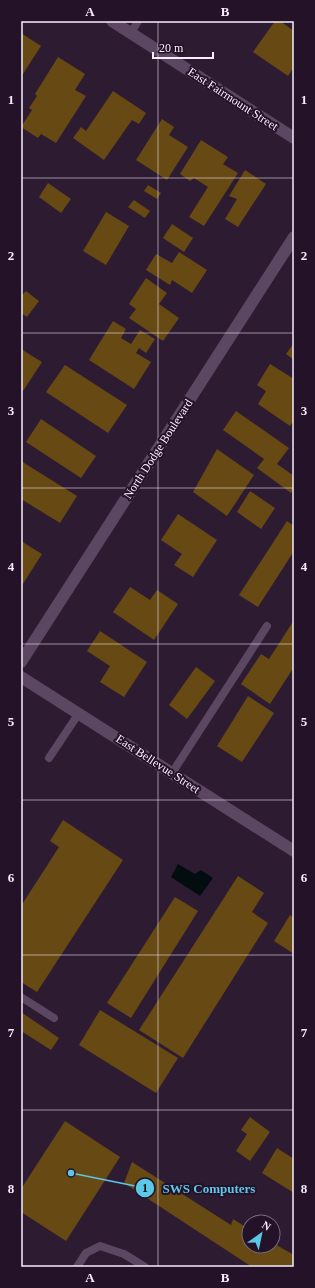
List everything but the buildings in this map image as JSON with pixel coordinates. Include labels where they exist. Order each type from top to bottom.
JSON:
[{"type":"street","name":"East Fairmount Street","points":[[112,21],[294,138]]},
{"type":"street","name":"North Dodge Boulevard","points":[[21,662],[294,237]]},
{"type":"street","name":"East Bellevue Street","points":[[21,677],[294,851]]},
{"type":"lane","points":[[131,33],[138,21]]},
{"type":"lane","points":[[172,773],[266,626]]},
{"type":"lane","points":[[49,758],[79,714]]},
{"type":"lane","points":[[21,997],[54,1018]]},
{"type":"lane","points":[[77,1267],[86,1253],[100,1246],[124,1254],[145,1267]]},
{"type":"shaded area","points":[[178,864],[195,874],[201,870],[213,878],[200,896],[171,877]]},
{"type":"place","name":"SWS Computers","points":[[71,1173]]}]
